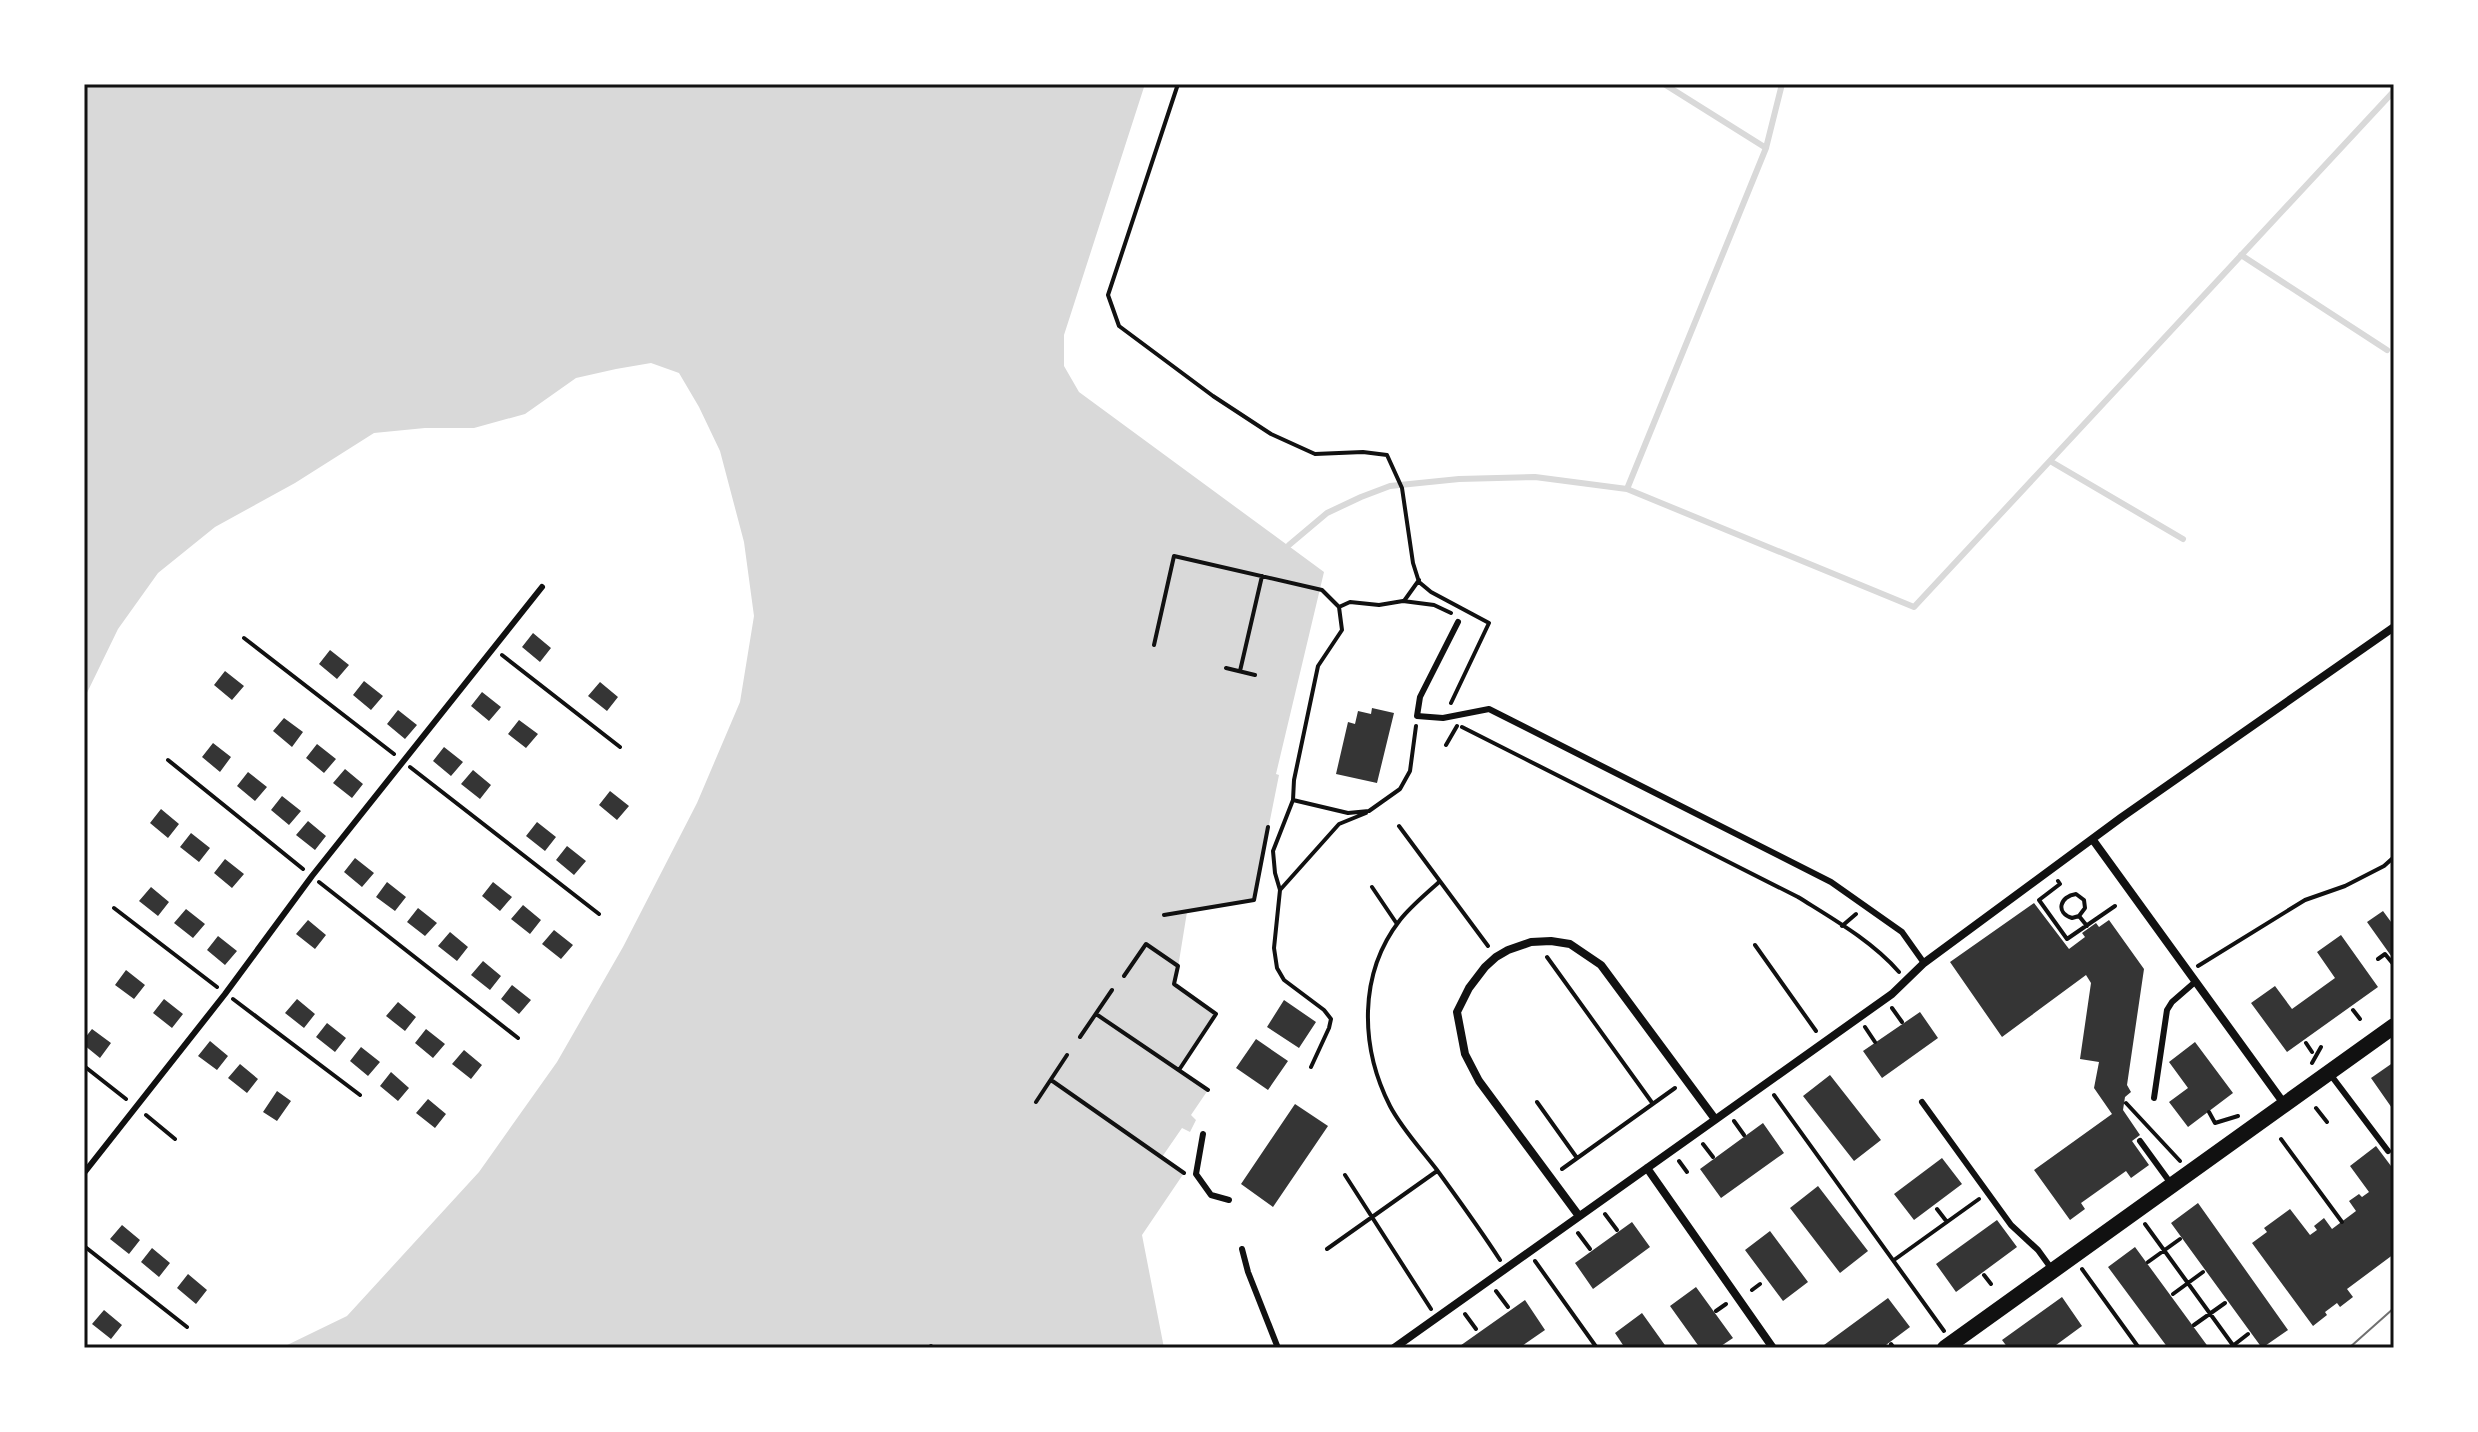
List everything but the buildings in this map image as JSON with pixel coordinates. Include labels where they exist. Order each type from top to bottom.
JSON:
[{"type":"main road","points":[[1949,1346],[2394,1026]]},
{"type":"street","points":[[1394,1348],[1892,994],[1924,963],[2122,817],[2394,627]]},
{"type":"street","points":[[2093,840],[2285,1105]]},
{"type":"street","points":[[1579,1216],[1479,1081],[1465,1054],[1457,1012],[1469,988],[1496,957],[1531,942],[1570,944],[1601,965],[1715,1119]]},
{"type":"street","points":[[1647,1168],[1773,1348]]},
{"type":"lane","points":[[84,1173],[225,994],[312,876],[542,587]]},
{"type":"lane","points":[[1458,622],[1420,697],[1417,716],[1443,718],[1489,709],[1831,882],[1902,932],[1924,963]]},
{"type":"lane","points":[[2154,1098],[2167,1010],[2195,982]]},
{"type":"lane","points":[[2329,1072],[2388,1151]]},
{"type":"lane","points":[[1922,1102],[2011,1225],[2038,1250],[2053,1271]]},
{"type":"lane","points":[[1203,1134],[1196,1174],[1211,1195],[1229,1200]]},
{"type":"lane","points":[[2140,1141],[2172,1185]]},
{"type":"lane","points":[[1242,1249],[1278,1348]]},
{"type":"path","points":[[1178,84],[1108,295],[1119,326],[1213,396],[1271,434],[1315,454],[1363,452],[1387,455],[1402,488],[1413,563],[1419,580],[1403,601]]},
{"type":"path","points":[[1154,645],[1174,556],[1322,590],[1339,607],[1342,630],[1318,666],[1294,780],[1293,800],[1273,851],[1280,890],[1274,948],[1277,968],[1284,980],[1324,1010],[1331,1019],[1311,1067]]},
{"type":"path","points":[[1240,671],[1262,576]]},
{"type":"path","points":[[1339,607],[1358,601],[1379,605],[1403,601],[1434,605],[1459,617],[1458,622]]},
{"type":"path","points":[[244,638],[599,914]]},
{"type":"path","points":[[494,649],[620,747]]},
{"type":"path","points":[[1226,668],[1255,675]]},
{"type":"path","points":[[1280,890],[1339,824],[1369,811],[1400,789],[1410,771],[1417,716]]},
{"type":"path","points":[[1443,718],[1798,897],[1847,928],[1888,960],[1905,980]]},
{"type":"path","points":[[1446,745],[1458,725]]},
{"type":"path","points":[[168,760],[518,1038]]},
{"type":"path","points":[[1293,800],[1348,813],[1369,811]]},
{"type":"path","points":[[1399,826],[1488,947]]},
{"type":"path","points":[[1164,915],[1254,900],[1268,827]]},
{"type":"path","points":[[2188,973],[2305,900],[2345,886],[2384,866],[2394,857]]},
{"type":"path","points":[[2057,880],[2060,884],[2039,900],[2067,939],[2115,906]]},
{"type":"path","points":[[1439,882],[1397,924],[1376,964],[1370,984],[1369,1042],[1377,1075],[1390,1107],[1493,1249]]},
{"type":"path","points":[[1372,887],[1397,924]]},
{"type":"path","points":[[2076,894],[2084,900],[2085,908],[2079,916],[2072,918],[2063,913],[2062,901],[2069,895],[2076,894]]},
{"type":"path","points":[[2079,916],[2087,926]]},
{"type":"path","points":[[1124,976],[1146,944],[1178,966],[1174,984],[1216,1014],[1179,1070]]},
{"type":"path","points":[[1755,945],[1824,1041]]},
{"type":"path","points":[[2378,959],[2385,954],[2394,965]]},
{"type":"path","points":[[1547,957],[1653,1104]]},
{"type":"path","points":[[1080,1037],[1112,990]]},
{"type":"path","points":[[1889,1004],[1902,1022]]},
{"type":"path","points":[[2353,1010],[2360,1019]]},
{"type":"path","points":[[1096,1014],[1208,1090]]},
{"type":"path","points":[[1863,1024],[1875,1042]]},
{"type":"path","points":[[2306,1043],[2312,1052]]},
{"type":"path","points":[[1036,1102],[1067,1055]]},
{"type":"path","points":[[1051,1080],[1184,1173]]},
{"type":"path","points":[[1550,1177],[1686,1080]]},
{"type":"path","points":[[1766,1082],[1894,1260],[1949,1346]]},
{"type":"path","points":[[1537,1102],[1577,1158]]},
{"type":"path","points":[[2126,1103],[2174,1153]]},
{"type":"path","points":[[2316,1108],[2327,1122]]},
{"type":"path","points":[[2209,1112],[2215,1123]]},
{"type":"path","points":[[1734,1121],[1744,1135]]},
{"type":"path","points":[[2281,1139],[2342,1222]]},
{"type":"path","points":[[1703,1144],[1713,1157]]},
{"type":"path","points":[[1327,1249],[1437,1171]]},
{"type":"path","points":[[1345,1175],[1424,1298]]},
{"type":"path","points":[[1894,1260],[1988,1193]]},
{"type":"path","points":[[1937,1209],[1947,1222]]},
{"type":"path","points":[[2136,1210],[2233,1347],[2248,1334]]},
{"type":"path","points":[[1605,1214],[1617,1230]]},
{"type":"path","points":[[1578,1233],[1590,1249]]},
{"type":"path","points":[[2148,1262],[2180,1239]]},
{"type":"path","points":[[84,1246],[187,1327]]},
{"type":"path","points":[[1529,1252],[1597,1348]]},
{"type":"path","points":[[2073,1257],[2139,1348]]},
{"type":"path","points":[[2173,1294],[2203,1272]]},
{"type":"path","points":[[1984,1275],[1991,1284]]},
{"type":"path","points":[[1752,1290],[1760,1284]]},
{"type":"path","points":[[1496,1291],[1508,1307]]},
{"type":"path","points":[[2194,1325],[2225,1303]]},
{"type":"path","points":[[1716,1311],[1726,1304]]},
{"type":"path","points":[[1465,1314],[1476,1329]]},
{"type":"shaded area","points":[[84,84],[1145,84],[1064,335],[1064,366],[1079,392],[1324,572],[1276,774],[1279,775],[1254,900],[1187,912],[1175,986],[1215,1016],[1179,1071],[1208,1090],[1191,1115],[1196,1120],[1190,1132],[1182,1128],[1162,1157],[1184,1173],[1142,1235],[1164,1348],[1047,1348],[1038,1345],[1034,1348],[281,1348],[347,1316],[479,1172],[557,1062],[623,947],[697,803],[740,702],[754,616],[744,542],[720,451],[679,373],[651,363],[576,378],[525,414],[474,428],[425,428],[374,433],[295,483],[215,527],[158,573],[118,629],[84,699]]},
{"type":"waterway","points":[[1664,84],[1766,148]]},
{"type":"waterway","points":[[1627,489],[1766,148],[1782,84]]},
{"type":"waterway","points":[[1289,545],[1327,513],[1390,486],[1459,479],[1535,477],[1627,489],[1914,607],[2394,91]]},
{"type":"waterway","points":[[2241,255],[2387,350]]},
{"type":"waterway","points":[[2050,461],[2183,539]]},
{"type":"tram line","points":[[2349,1348],[2394,1308]]}]
